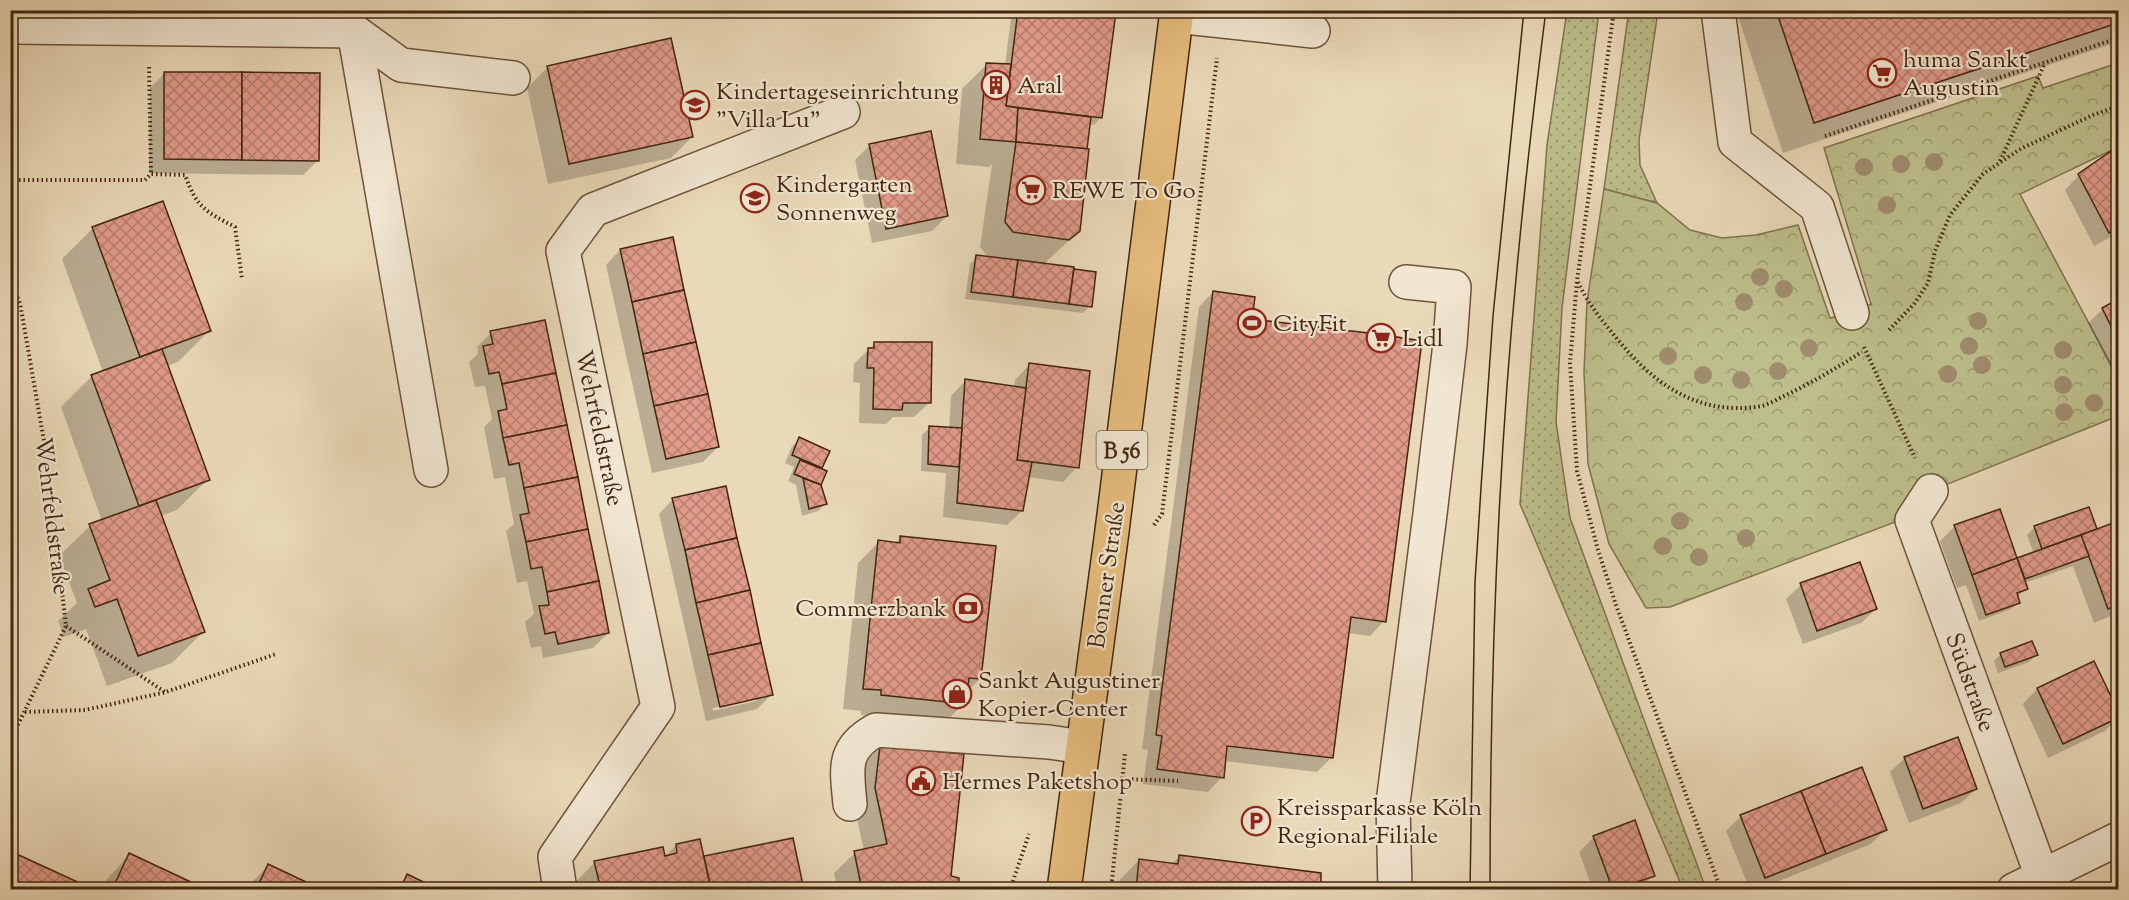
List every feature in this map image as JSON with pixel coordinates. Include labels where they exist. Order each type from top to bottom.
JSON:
[{"type":"main road","name":"Bonner Straße","points":[[1065,886],[1176,13]]},
{"type":"street","points":[[1718,10],[1735,142],[1817,207],[1852,313]]},
{"type":"street","points":[[1176,13],[1313,31]]},
{"type":"street","points":[[10,27],[354,31],[401,65],[513,78]]},
{"type":"street","points":[[354,31],[431,470]]},
{"type":"street","name":"Wehrfeldstraße","points":[[560,890],[555,857],[658,706],[564,251],[593,210],[843,112]]},
{"type":"street","points":[[1395,890],[1392,803],[1430,514],[1450,344],[1454,287],[1406,282]]},
{"type":"street","name":"Südstraße","points":[[1931,491],[1912,520],[2045,882]]},
{"type":"street","points":[[850,804],[847,762],[851,750],[863,737],[876,730],[1049,742],[1083,747]]},
{"type":"street","points":[[2014,890],[2045,882],[2118,839]]},
{"type":"path","points":[[354,31],[401,12],[463,10]]},
{"type":"path","points":[[1614,10],[1577,281],[1570,363],[1577,471],[1598,550],[1616,605],[1721,890]]},
{"type":"path","points":[[1149,531],[1162,514],[1221,20]]},
{"type":"path","points":[[1825,136],[2118,38]]},
{"type":"path","points":[[10,180],[145,180],[151,174],[149,61]]},
{"type":"path","points":[[2000,162],[2045,63]]},
{"type":"path","points":[[151,174],[185,175],[192,194],[208,213],[235,227],[242,279]]},
{"type":"path","name":"Wehrfeldstraße","points":[[10,281],[20,303],[45,447],[66,626],[10,741]]},
{"type":"path","points":[[1852,313],[1865,350],[1931,491]]},
{"type":"path","points":[[66,626],[166,692]]},
{"type":"path","points":[[25,712],[85,710],[166,692],[276,654]]},
{"type":"path","points":[[1111,890],[1126,745]]},
{"type":"path","points":[[1123,779],[1178,781]]},
{"type":"path","points":[[1010,890],[1029,833]]},
{"type":"green space","points":[[1629,10],[1658,11],[1639,140],[1640,165],[1657,203],[1604,189]]},
{"type":"green space","points":[[1567,11],[1599,11],[1562,308],[1556,422],[1570,518],[1706,889],[1683,889],[1520,504],[1547,145]]},
{"type":"green space","points":[[2118,63],[2118,157],[2114,149],[2020,194],[2118,378],[2118,416],[1905,501],[1898,521],[1670,607],[1646,608],[1609,544],[1588,464],[1584,372],[1587,302],[1604,189],[1657,203],[1690,230],[1722,238],[1756,235],[1798,225],[1830,318],[1852,313],[1871,304],[1824,148],[2038,76],[2043,88]]},
{"type":"building","points":[[1018,10],[1116,12],[1102,118],[1006,106]]},
{"type":"building","name":"huma Sankt Augustin","points":[[1776,10],[2118,10],[2118,23],[1814,123]]},
{"type":"building","points":[[671,38],[693,137],[569,164],[547,66]]},
{"type":"building","name":"Aral","points":[[986,63],[1011,64],[1006,106],[1018,108],[1016,142],[980,139]]},
{"type":"building","points":[[164,72],[242,72],[242,160],[164,159]]},
{"type":"building","points":[[242,72],[320,73],[319,161],[242,160]]},
{"type":"building","points":[[1018,108],[1091,117],[1087,149],[1016,142]]},
{"type":"building","points":[[931,131],[948,216],[886,229],[869,144]]},
{"type":"building","points":[[1016,142],[1089,149],[1080,231],[1069,240],[1013,232],[1005,222]]},
{"type":"building","points":[[2114,149],[2118,162],[2118,228],[2109,233],[2078,174]]},
{"type":"building","points":[[163,201],[211,331],[140,357],[92,227]]},
{"type":"building","points":[[673,237],[684,290],[632,302],[620,249]]},
{"type":"building","points":[[976,255],[1018,260],[1013,297],[971,292]]},
{"type":"building","points":[[1018,260],[1074,267],[1069,304],[1013,297]]},
{"type":"building","points":[[1074,269],[1096,272],[1092,307],[1069,304]]},
{"type":"building","points":[[684,290],[696,342],[643,354],[632,302]]},
{"type":"building","points":[[1213,291],[1255,297],[1252,319],[1422,341],[1386,622],[1351,617],[1333,758],[1227,746],[1224,778],[1157,769],[1162,736],[1156,735]]},
{"type":"building","points":[[2118,299],[2118,340],[2102,308]]},
{"type":"building","points":[[545,320],[556,373],[502,384],[499,372],[489,374],[483,346],[493,344],[490,331]]},
{"type":"building","points":[[696,342],[708,394],[654,406],[643,354]]},
{"type":"building","points":[[874,342],[932,342],[931,403],[903,403],[902,410],[873,409],[874,368],[867,368],[868,348],[874,348]]},
{"type":"building","points":[[162,349],[210,480],[139,506],[91,375]]},
{"type":"building","points":[[1029,363],[1090,371],[1079,468],[1017,460]]},
{"type":"building","points":[[556,373],[567,425],[503,438],[498,411],[507,409],[502,384]]},
{"type":"building","points":[[965,379],[1026,388],[1017,460],[1032,462],[1023,511],[957,503]]},
{"type":"building","points":[[708,394],[719,447],[666,459],[654,406]]},
{"type":"building","points":[[567,425],[578,477],[524,488],[519,463],[509,465],[503,438]]},
{"type":"building","points":[[929,426],[962,428],[959,467],[928,464]]},
{"type":"building","points":[[799,437],[830,451],[822,468],[792,455]]},
{"type":"building","points":[[800,460],[827,471],[821,485],[794,474]]},
{"type":"building","points":[[578,477],[588,529],[526,542],[520,515],[529,513],[524,488]]},
{"type":"building","points":[[803,478],[821,485],[827,504],[809,509]]},
{"type":"building","points":[[726,486],[737,538],[685,550],[672,498]]},
{"type":"building","points":[[156,500],[205,632],[138,656],[117,599],[95,607],[88,589],[110,580],[89,524]]},
{"type":"building","points":[[2089,507],[2097,529],[2042,549],[2034,526]]},
{"type":"building","points":[[2000,509],[2017,558],[1972,575],[1954,525]]},
{"type":"building","points":[[2118,521],[2118,605],[2108,609],[2081,535]]},
{"type":"building","points":[[588,529],[599,581],[547,592],[542,567],[531,569],[526,542]]},
{"type":"building","points":[[2081,535],[2089,556],[2025,579],[2017,558]]},
{"type":"building","points":[[900,536],[996,546],[981,679],[969,678],[966,704],[881,695],[881,690],[863,689],[878,540],[900,543]]},
{"type":"building","points":[[737,538],[750,590],[696,603],[685,550]]},
{"type":"building","points":[[2017,558],[2028,589],[2017,593],[2020,603],[1986,615],[1972,575]]},
{"type":"building","points":[[1860,562],[1877,609],[1817,631],[1800,583]]},
{"type":"building","points":[[599,581],[609,633],[558,644],[555,632],[545,634],[539,606],[549,605],[547,592]]},
{"type":"building","points":[[750,590],[761,643],[708,655],[696,603]]},
{"type":"building","points":[[2032,641],[2038,655],[2005,667],[2000,653]]},
{"type":"building","points":[[761,643],[773,695],[720,707],[708,655]]},
{"type":"building","points":[[2094,661],[2118,711],[2118,718],[2063,744],[2037,688]]},
{"type":"building","points":[[1958,737],[1977,789],[1923,809],[1904,757]]},
{"type":"building","points":[[880,746],[964,754],[951,876],[959,878],[958,890],[862,890],[854,851],[887,844],[875,788]]},
{"type":"building","points":[[1862,767],[1887,830],[1826,854],[1801,791]]},
{"type":"building","points":[[1801,791],[1826,854],[1765,878],[1740,815]]},
{"type":"building","points":[[1635,820],[1655,876],[1613,890],[1593,836]]},
{"type":"building","points":[[793,838],[804,890],[711,890],[704,856]]},
{"type":"building","points":[[700,839],[711,890],[601,890],[594,861],[663,847],[665,856],[677,853],[676,844]]},
{"type":"building","points":[[10,851],[95,890],[10,890]]},
{"type":"building","points":[[129,853],[208,890],[112,890]]},
{"type":"building","points":[[1179,855],[1321,873],[1321,883],[1352,886],[1351,890],[1136,890],[1139,859],[1178,864]]},
{"type":"building","points":[[268,864],[323,890],[256,890]]},
{"type":"building","points":[[407,874],[440,890],[400,890]]},
{"type":"tram line","points":[[1470,890],[1475,582],[1493,316],[1524,10]]},
{"type":"tram line","points":[[1490,890],[1493,656],[1504,423],[1520,236],[1546,10]]},
{"type":"place","name":"huma Sankt Augustin","points":[[1882,73]]},
{"type":"place","name":"Aral","points":[[996,85]]},
{"type":"place","name":"Kindertageseinrichtung \"Villa Lu\"","points":[[695,105]]},
{"type":"place","name":"REWE To Go","points":[[1031,190]]},
{"type":"place","name":"Kindergarten Sonnenweg","points":[[755,198]]},
{"type":"place","name":"CityFit","points":[[1252,323]]},
{"type":"place","name":"Lidl","points":[[1381,338]]},
{"type":"place","name":"Commerzbank","points":[[968,608]]},
{"type":"place","name":"Sankt Augustiner Kopier-Center","points":[[957,694]]},
{"type":"place","name":"Hermes Paketshop","points":[[921,781]]},
{"type":"place","name":"Kreissparkasse Köln Regional-Filiale","points":[[1256,821]]}]
